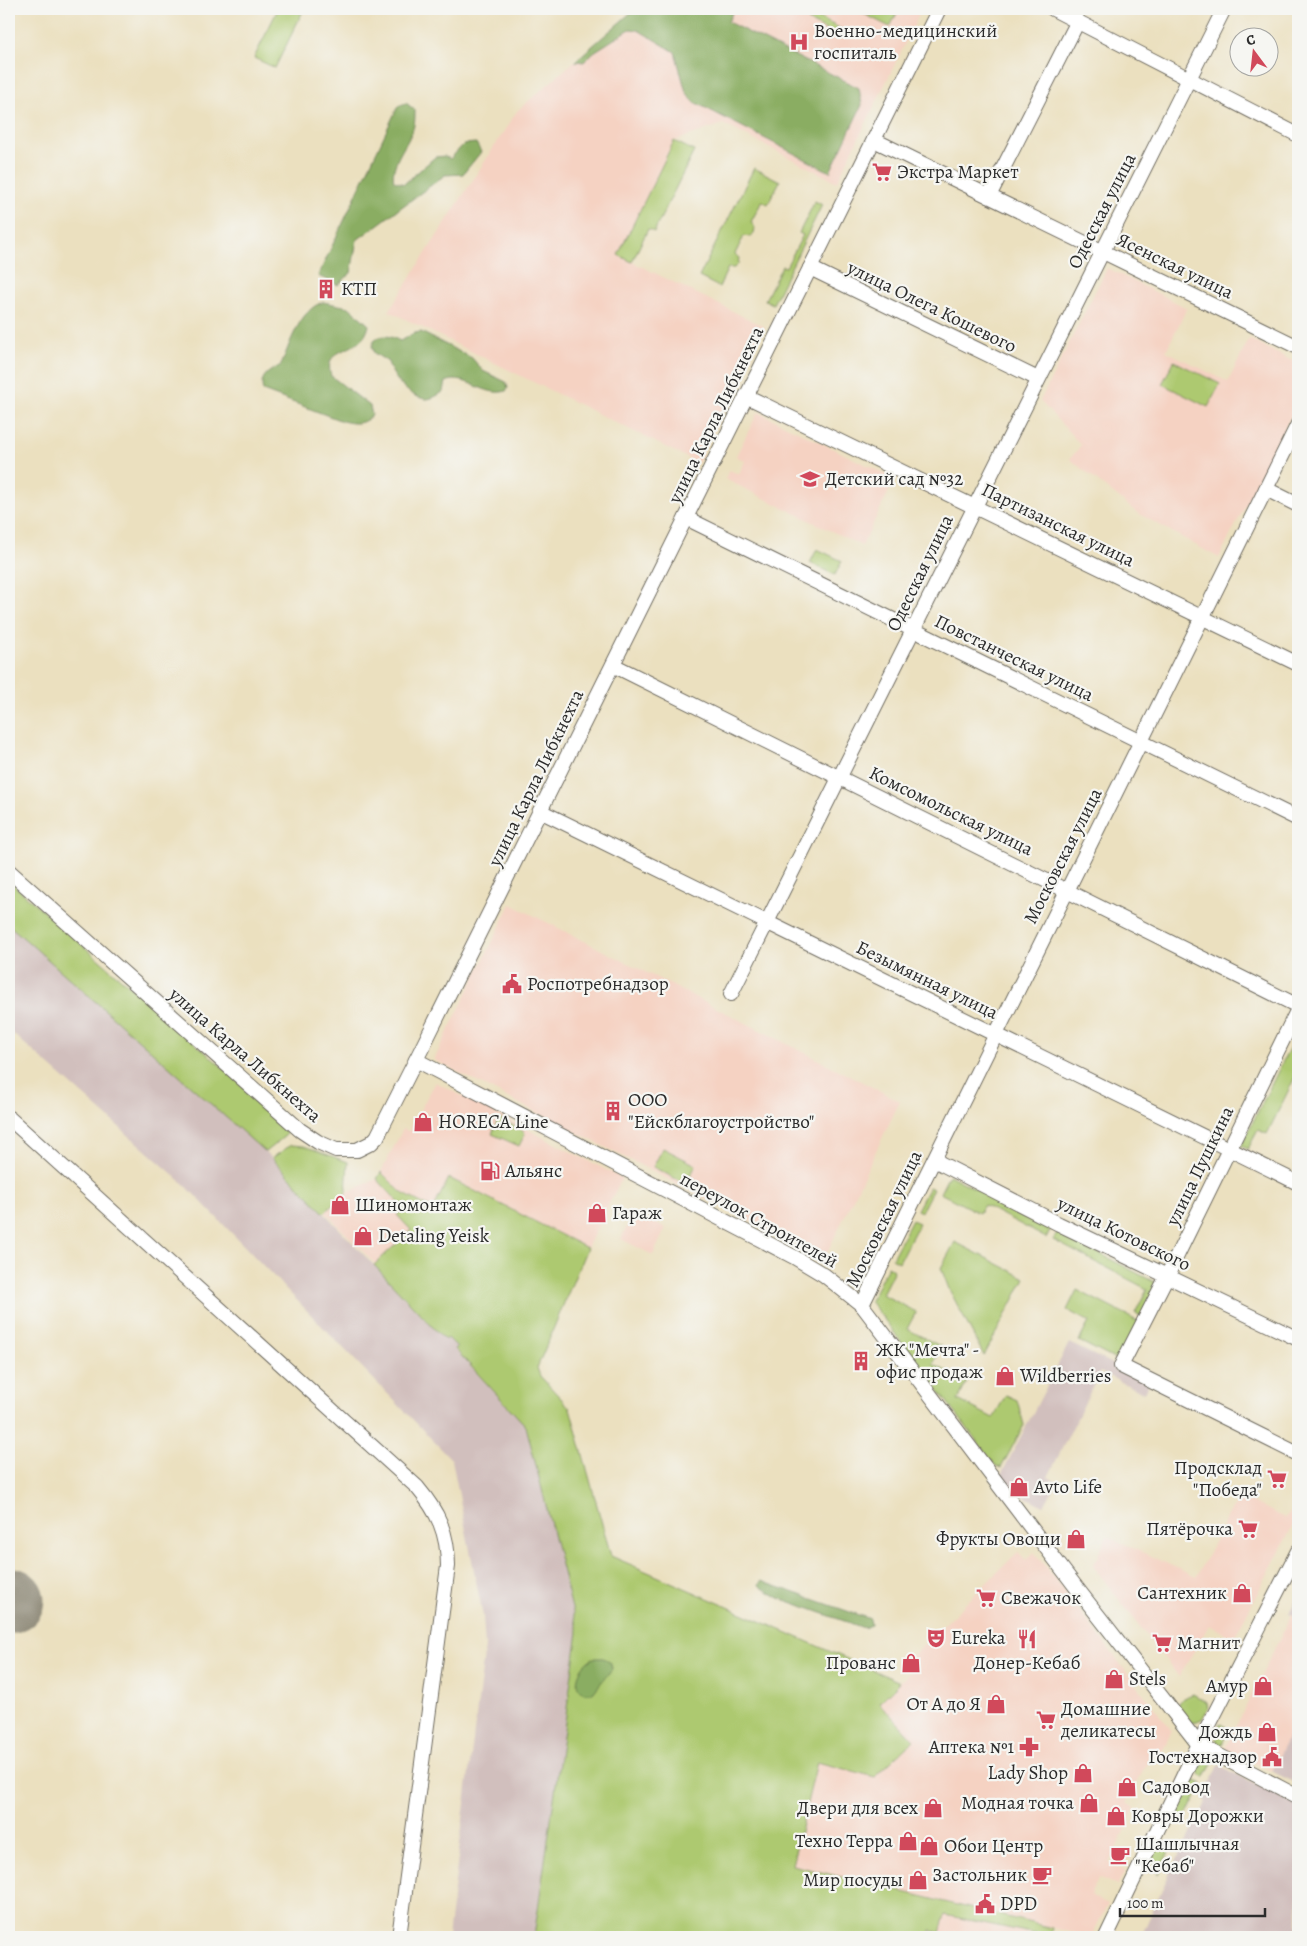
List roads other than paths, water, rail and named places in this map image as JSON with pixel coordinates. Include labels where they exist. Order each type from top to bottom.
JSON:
[{"type":"street","name":"улица Карла Либкнехта","points":[[9,871],[300,1130],[329,1148],[352,1151],[374,1140],[416,1060],[939,9]]},
{"type":"street","points":[[1053,9],[1298,135]]},
{"type":"street","name":"Одесская улица","points":[[731,994],[1224,9]]},
{"type":"street","points":[[989,196],[1078,21]]},
{"type":"street","name":"Ясенская улица","points":[[874,140],[1298,348]]},
{"type":"street","name":"улица Олега Кошевого","points":[[810,268],[1038,379]]},
{"type":"street","name":"Партизанская улица","points":[[746,396],[1298,664]]},
{"type":"street","name":"Московская улица","points":[[862,1305],[994,1034],[1142,742],[1202,616],[1298,424]]},
{"type":"street","points":[[1266,489],[1298,505]]},
{"type":"street","name":"Повстанческая улица","points":[[686,518],[1298,819]]},
{"type":"street","name":"Комсомольская улица","points":[[613,665],[1068,890],[1298,1007]]},
{"type":"street","name":"Безымянная улица","points":[[540,811],[1298,1183]]},
{"type":"street","name":"улица Пушкина","points":[[1298,1007],[1121,1366],[1298,1454]]},
{"type":"street","name":"переулок Строителей","points":[[416,1060],[794,1257],[824,1276],[862,1305],[1071,1581],[1199,1745],[1298,1796]]},
{"type":"street","points":[[9,1118],[417,1487],[436,1510],[441,1520],[446,1534],[448,1566],[427,1712],[399,1937]]},
{"type":"street","name":"улица Котовского","points":[[934,1160],[1298,1339]]},
{"type":"street","points":[[1106,1937],[1199,1745],[1298,1551]]},
{"type":"place","name":"Военно-медицинский госпиталь","points":[[799,42]]},
{"type":"place","name":"Экстра Маркет","points":[[882,172]]},
{"type":"place","name":"КТП","points":[[326,289]]},
{"type":"place","name":"Детский сад №32","points":[[810,479]]},
{"type":"place","name":"Роспотребнадзор","points":[[512,984]]},
{"type":"place","name":"ООО \"Ейскблагоустройство\"","points":[[613,1111]]},
{"type":"place","name":"HORECA Line","points":[[423,1122]]},
{"type":"place","name":"Альянс","points":[[490,1171]]},
{"type":"place","name":"Шиномонтаж","points":[[340,1205]]},
{"type":"place","name":"Гараж","points":[[597,1213]]},
{"type":"place","name":"Detaling Yeisk","points":[[363,1236]]},
{"type":"place","name":"ЖК \"Мечта\" - офис продаж","points":[[861,1361]]},
{"type":"place","name":"Wildberries","points":[[1005,1376]]},
{"type":"place","name":"Продсклад \"Победа\"","points":[[1277,1479]]},
{"type":"place","name":"Avto Life","points":[[1019,1487]]},
{"type":"place","name":"Пятёрочка","points":[[1248,1529]]},
{"type":"place","name":"Фрукты Овощи","points":[[1076,1539]]},
{"type":"place","name":"Сантехник","points":[[1242,1593]]},
{"type":"place","name":"Свежачок","points":[[986,1598]]},
{"type":"place","name":"Eureka","points":[[936,1638]]},
{"type":"place","name":"Донер-Кебаб","points":[[1027,1639]]},
{"type":"place","name":"Магнит","points":[[1162,1643]]},
{"type":"place","name":"Прованс","points":[[911,1663]]},
{"type":"place","name":"Stels","points":[[1114,1679]]},
{"type":"place","name":"Амур","points":[[1263,1686]]},
{"type":"place","name":"От А до Я","points":[[996,1704]]},
{"type":"place","name":"Домашние деликатесы","points":[[1046,1720]]},
{"type":"place","name":"Дождь","points":[[1267,1732]]},
{"type":"place","name":"Аптека №1","points":[[1029,1747]]},
{"type":"place","name":"Гостехнадзор","points":[[1272,1757]]},
{"type":"place","name":"Lady Shop","points":[[1083,1773]]},
{"type":"place","name":"Садовод","points":[[1127,1787]]},
{"type":"place","name":"Модная точка","points":[[1089,1803]]},
{"type":"place","name":"Двери для всех","points":[[933,1808]]},
{"type":"place","name":"Ковры Дорожки","points":[[1116,1816]]},
{"type":"place","name":"Техно Терра","points":[[908,1841]]},
{"type":"place","name":"Обои Центр","points":[[929,1846]]},
{"type":"place","name":"Шашлычная \"Кебаб\"","points":[[1120,1855]]},
{"type":"place","name":"Застольник","points":[[1042,1875]]},
{"type":"place","name":"Мир посуды","points":[[918,1880]]},
{"type":"place","name":"DPD","points":[[985,1904]]}]
